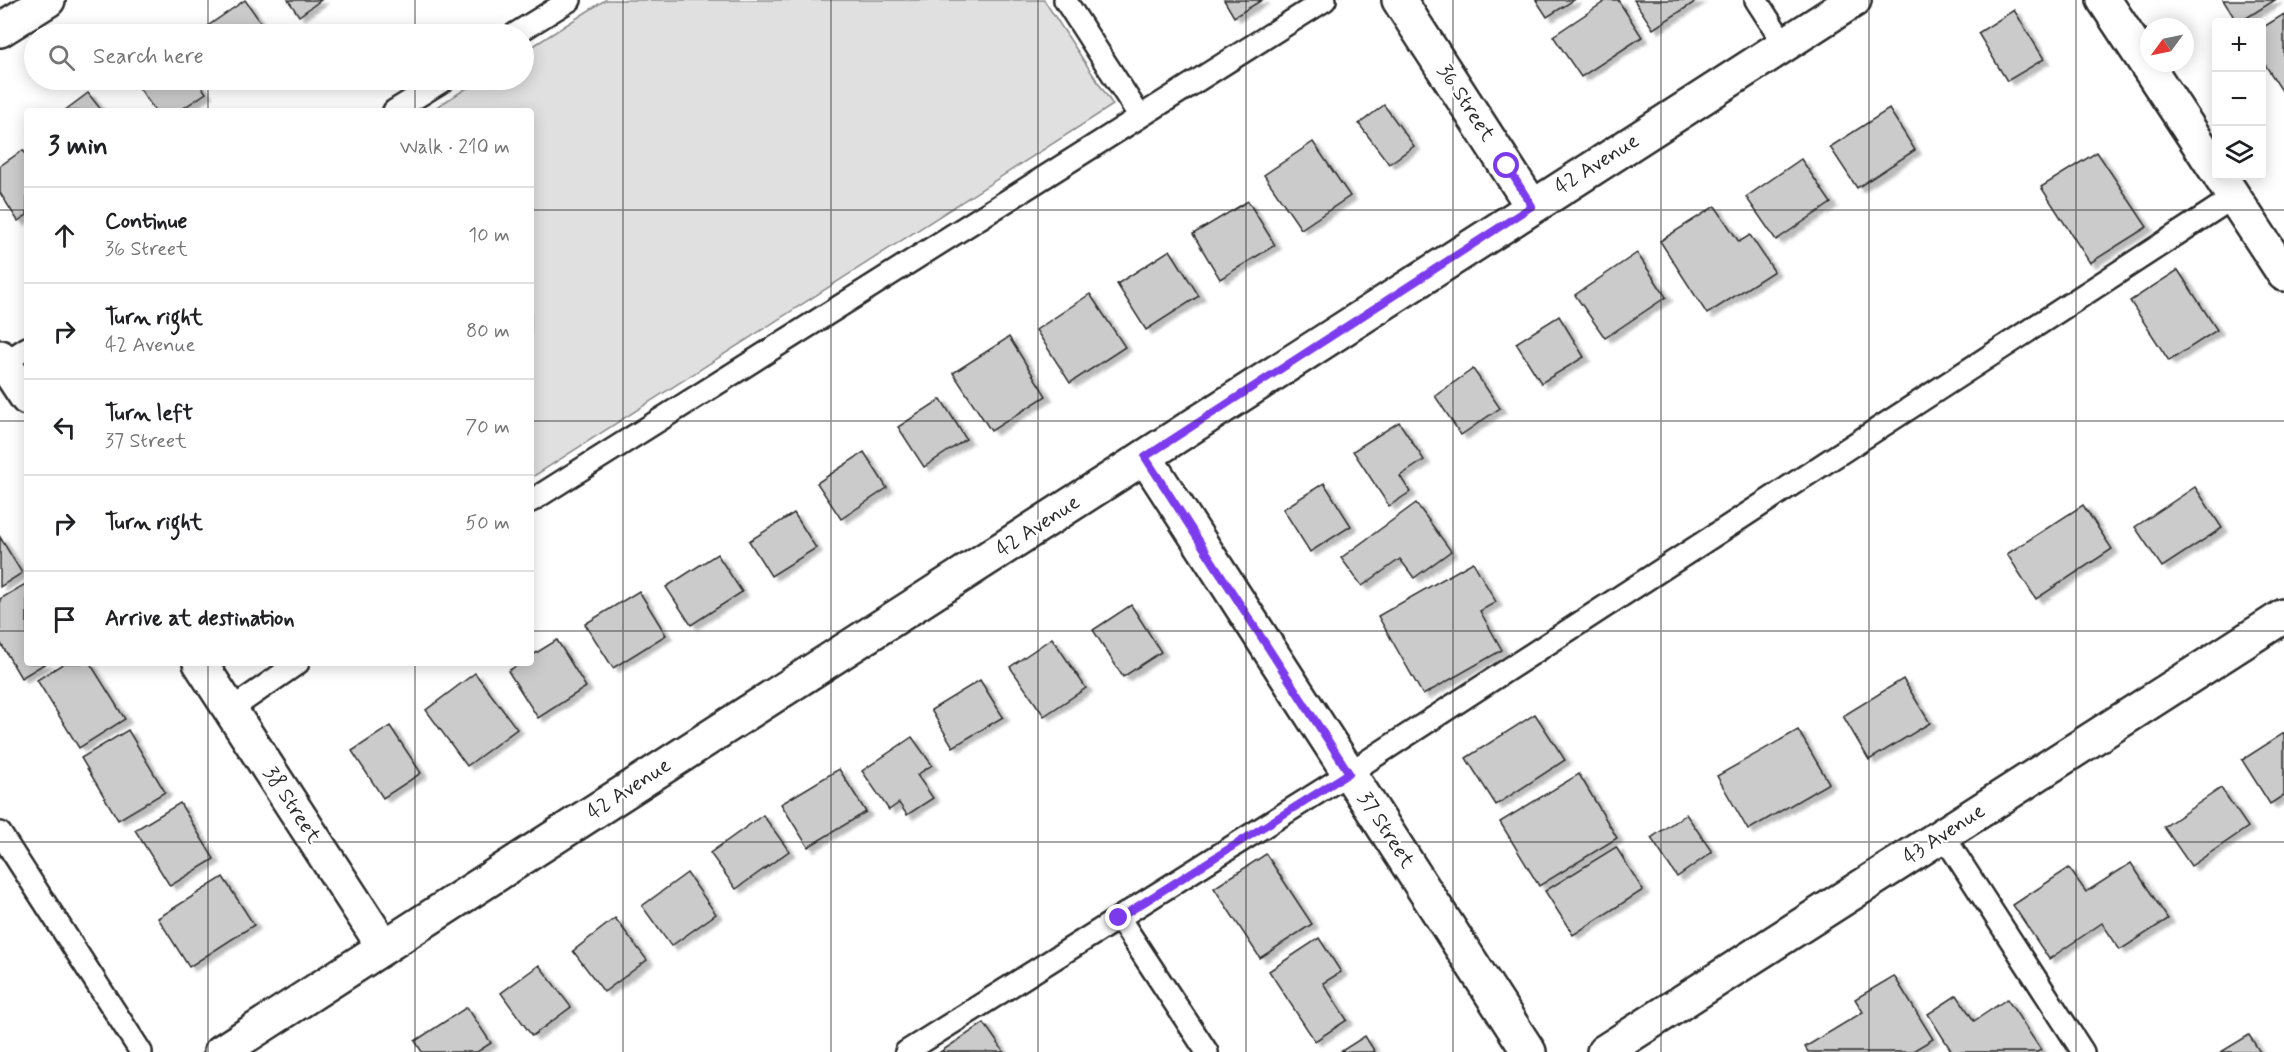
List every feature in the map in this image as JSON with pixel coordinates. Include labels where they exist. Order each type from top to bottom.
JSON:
[{"type":"street","points":[[0,30],[48,0]]},
{"type":"street","name":"36 Street","points":[[1399,0],[1532,206]]},
{"type":"street","name":"42 Avenue","points":[[221,1052],[1854,0]]},
{"type":"street","points":[[2104,0],[2284,274]]},
{"type":"street","points":[[10,356],[24,391]]},
{"type":"street","name":"37 Street","points":[[1145,457],[1529,1052]]},
{"type":"street","name":"43 Avenue","points":[[1604,1052],[2284,616]]},
{"type":"street","name":"38 Street","points":[[202,666],[384,947]]},
{"type":"lane","points":[[531,24],[570,0]]},
{"type":"lane","points":[[1065,0],[1139,115]]},
{"type":"lane","points":[[534,499],[1324,0]]},
{"type":"lane","points":[[1756,0],[1785,45]]},
{"type":"lane","points":[[399,108],[428,90]]},
{"type":"lane","points":[[906,1052],[1349,773],[2223,181]]},
{"type":"lane","points":[[230,710],[294,666]]},
{"type":"lane","points":[[0,833],[141,1052]]},
{"type":"lane","points":[[1943,835],[2083,1052]]},
{"type":"lane","points":[[1119,918],[1206,1052]]},
{"type":"shaded area","points":[[605,0],[1044,0],[1113,105],[534,476],[534,108],[435,108],[464,90],[534,90],[534,46]]},
{"type":"building","points":[[245,0],[262,24],[211,24]]},
{"type":"building","points":[[288,0],[321,0],[299,16]]},
{"type":"building","points":[[1224,0],[1262,0],[1234,17]]},
{"type":"building","points":[[1536,0],[1574,0],[1547,17]]},
{"type":"building","points":[[1607,0],[1618,0],[1642,37],[1581,77],[1553,36]]},
{"type":"building","points":[[1634,0],[1698,0],[1653,29]]},
{"type":"building","points":[[2223,0],[2275,0],[2246,18],[2234,18]]},
{"type":"building","points":[[2014,10],[2044,59],[2007,81],[1978,33]]},
{"type":"building","points":[[2284,14],[2284,94],[2266,66],[2266,25]]},
{"type":"building","points":[[141,90],[204,90],[206,93],[184,108],[153,108]]},
{"type":"building","points":[[88,93],[100,108],[68,108]]},
{"type":"building","points":[[1384,105],[1414,146],[1389,164],[1359,124]]},
{"type":"building","points":[[1889,109],[1915,150],[1857,188],[1830,147]]},
{"type":"building","points":[[1313,142],[1350,196],[1301,229],[1264,175]]},
{"type":"building","points":[[23,150],[24,152],[24,217],[18,221],[0,193],[0,166]]},
{"type":"building","points":[[2097,152],[2147,227],[2090,263],[2041,187]]},
{"type":"building","points":[[1801,159],[1831,203],[1776,240],[1746,197]]},
{"type":"building","points":[[1248,201],[1275,245],[1220,279],[1193,234]]},
{"type":"building","points":[[1715,206],[1739,242],[1750,235],[1774,271],[1707,314],[1660,241]]},
{"type":"building","points":[[1170,250],[1199,296],[1146,330],[1117,284]]},
{"type":"building","points":[[1637,253],[1666,297],[1605,338],[1575,295]]},
{"type":"building","points":[[2178,270],[2217,330],[2169,361],[2130,301]]},
{"type":"building","points":[[1090,294],[1125,347],[1070,383],[1036,330]]},
{"type":"building","points":[[1559,316],[1584,357],[1541,383],[1516,343]]},
{"type":"building","points":[[1009,337],[1046,396],[991,431],[953,373]]},
{"type":"building","points":[[1473,369],[1500,408],[1461,435],[1435,396]]},
{"type":"building","points":[[941,399],[966,439],[924,467],[898,427]]},
{"type":"building","points":[[1399,422],[1424,460],[1400,476],[1410,492],[1389,506],[1353,451]]},
{"type":"building","points":[[864,452],[887,488],[841,519],[817,483]]},
{"type":"building","points":[[1324,483],[1351,526],[1310,552],[1283,509]]},
{"type":"building","points":[[2195,487],[2222,528],[2162,567],[2135,527]]},
{"type":"building","points":[[1416,503],[1451,551],[1414,578],[1400,559],[1362,586],[1341,558]]},
{"type":"building","points":[[2083,505],[2112,549],[2036,599],[2007,554]]},
{"type":"building","points":[[794,513],[816,548],[771,576],[749,541]]},
{"type":"building","points":[[0,537],[22,573],[0,587]]},
{"type":"building","points":[[717,554],[742,592],[691,625],[666,587]]},
{"type":"building","points":[[1473,562],[1496,602],[1480,611],[1502,650],[1423,695],[1378,616]]},
{"type":"building","points":[[24,585],[24,666],[41,666],[21,678],[0,642],[0,599]]},
{"type":"building","points":[[639,591],[666,635],[613,668],[585,624]]},
{"type":"building","points":[[1131,605],[1161,652],[1123,677],[1093,630]]},
{"type":"building","points":[[1052,638],[1086,688],[1044,716],[1010,667]]},
{"type":"building","points":[[557,640],[586,687],[538,718],[508,671],[516,666],[534,666],[534,654]]},
{"type":"building","points":[[59,666],[92,666],[125,719],[79,748],[37,680]]},
{"type":"building","points":[[475,673],[517,729],[467,766],[426,710]]},
{"type":"building","points":[[1903,679],[1930,723],[1869,760],[1843,716]]},
{"type":"building","points":[[980,680],[1003,717],[953,747],[931,710]]},
{"type":"building","points":[[1535,714],[1565,760],[1496,805],[1466,758]]},
{"type":"building","points":[[390,726],[421,773],[383,798],[352,751]]},
{"type":"building","points":[[128,730],[165,792],[118,820],[81,758]]},
{"type":"building","points":[[1798,730],[1829,783],[1748,830],[1717,776]]},
{"type":"building","points":[[2284,733],[2284,795],[2270,804],[2242,760]]},
{"type":"building","points":[[912,737],[932,765],[917,775],[933,798],[907,815],[899,803],[889,810],[862,771]]},
{"type":"building","points":[[839,769],[866,812],[808,847],[781,804]]},
{"type":"building","points":[[1579,774],[1617,838],[1539,886],[1500,822]]},
{"type":"building","points":[[2221,788],[2248,827],[2191,866],[2164,827]]},
{"type":"building","points":[[180,803],[214,859],[170,886],[135,830]]},
{"type":"building","points":[[1686,814],[1712,852],[1677,877],[1651,838]]},
{"type":"building","points":[[763,815],[789,851],[736,889],[710,853]]},
{"type":"building","points":[[1616,847],[1643,890],[1573,935],[1545,891]]},
{"type":"building","points":[[1266,854],[1312,924],[1260,958],[1214,888]]},
{"type":"building","points":[[2131,863],[2168,919],[2120,950],[2102,923],[2049,959],[2013,905],[2069,868],[2086,892]]},
{"type":"building","points":[[687,873],[716,914],[671,946],[642,906]]},
{"type":"building","points":[[223,877],[254,925],[189,967],[158,918]]},
{"type":"building","points":[[615,918],[647,960],[604,992],[573,951]]},
{"type":"building","points":[[1319,938],[1341,972],[1323,983],[1347,1020],[1315,1041],[1269,971]]},
{"type":"building","points":[[539,965],[571,1007],[532,1036],[501,993]]},
{"type":"building","points":[[1894,976],[1933,1039],[1911,1052],[1808,1052],[1805,1047],[1863,1012],[1855,999]]},
{"type":"building","points":[[1957,995],[1974,1021],[2007,999],[2041,1050],[2037,1052],[1952,1052],[1928,1014]]},
{"type":"building","points":[[467,1007],[491,1043],[477,1052],[422,1052],[415,1041]]},
{"type":"building","points":[[984,1023],[1004,1052],[940,1052]]},
{"type":"building","points":[[2249,1035],[2260,1052],[2221,1052]]},
{"type":"building","points":[[1365,1036],[1375,1052],[1340,1052]]},
{"type":"route","points":[[1119,918],[1349,773],[1145,457],[1532,206],[1507,166]]}]
